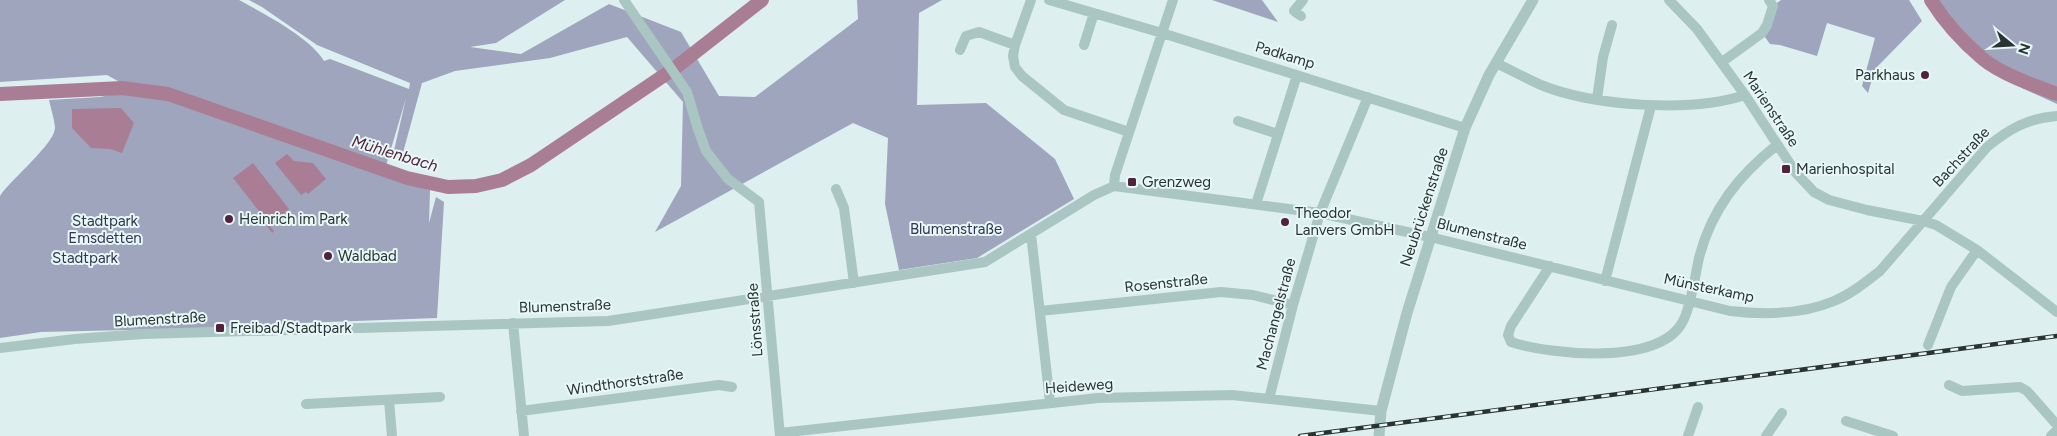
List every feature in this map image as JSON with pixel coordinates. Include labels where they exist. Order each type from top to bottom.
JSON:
[{"type":"street","name":"Lönsstraße","points":[[624,0],[687,92],[706,151],[728,179],[759,202],[780,435]]},
{"type":"street","points":[[1031,0],[1015,45],[1013,56],[1015,67],[1064,110],[1129,132]]},
{"type":"street","name":"Padkamp","points":[[1049,0],[1162,32],[1465,128]]},
{"type":"street","points":[[1114,186],[1129,132],[1173,0]]},
{"type":"street","points":[[1301,16],[1294,11],[1303,0]]},
{"type":"street","name":"Neubrückenstraße","points":[[1379,436],[1381,411],[1406,313],[1465,128],[1496,63],[1533,0]]},
{"type":"street","name":"Marienstraße","points":[[1669,0],[1698,29],[1745,95],[1796,173],[1814,192],[1829,200],[1873,212],[1936,225],[1978,250],[2057,312]]},
{"type":"street","points":[[1722,62],[1762,33],[1767,25],[1773,6],[1769,0]]},
{"type":"street","points":[[1084,45],[1094,13]]},
{"type":"street","points":[[1597,99],[1603,57],[1612,25]]},
{"type":"street","points":[[960,50],[966,36],[979,32],[1015,45]]},
{"type":"street","points":[[1496,63],[1540,85],[1563,92],[1597,99],[1651,106],[1730,100],[1745,95]]},
{"type":"street","points":[[1256,204],[1297,75]]},
{"type":"street","name":"Machangelstraße","points":[[1269,399],[1293,305],[1320,213],[1368,97]]},
{"type":"street","points":[[1605,281],[1651,106]]},
{"type":"street","name":"Bachstraße","points":[[1923,221],[1987,148],[2005,133],[2038,117],[2057,116]]},
{"type":"street","points":[[1238,121],[1278,134]]},
{"type":"street","points":[[1550,266],[1511,326],[1508,335],[1511,342],[1548,351],[1586,354],[1622,352],[1648,346],[1663,340],[1675,333],[1683,321],[1704,237],[1715,214],[1756,161],[1777,144]]},
{"type":"street","name":"Blumenstraße","points":[[0,348],[75,339],[143,334],[608,321],[985,262],[1094,195],[1114,186],[1320,213],[1430,237],[1605,281]]},
{"type":"street","points":[[836,188],[844,208],[854,283]]},
{"type":"street","name":"Münsterkamp","points":[[1605,281],[1730,310],[1773,314],[1793,312],[1834,301],[1860,287],[1880,271],[1923,221]]},
{"type":"street","points":[[1031,234],[1050,402]]},
{"type":"street","points":[[1928,345],[1951,287],[1978,250]]},
{"type":"street","name":"Rosenstraße","points":[[1040,311],[1221,292],[1253,295],[1293,305]]},
{"type":"street","points":[[513,323],[524,436]]},
{"type":"street","points":[[1949,384],[1962,392],[2020,387],[2027,391],[2057,425]]},
{"type":"street","name":"Windthorststraße","points":[[521,411],[719,385],[732,387]]},
{"type":"street","name":"Heideweg","points":[[780,435],[1050,402],[1098,398],[1232,395],[1381,411]]},
{"type":"street","points":[[306,404],[440,397]]},
{"type":"street","points":[[389,400],[392,436]]},
{"type":"street","points":[[1688,436],[1698,408]]},
{"type":"street","points":[[1766,436],[1782,413]]},
{"type":"street","points":[[1846,421],[1893,436]]},
{"type":"street","points":[[2051,436],[2057,430]]},
{"type":"green space","points":[[0,0],[239,0],[298,35],[318,52],[324,61],[330,59],[409,89],[410,83],[317,45],[249,0],[565,0],[496,43],[470,47],[521,54],[609,4],[681,32],[719,96],[755,97],[858,19],[857,0],[942,0],[919,13],[917,105],[986,103],[1055,159],[1074,199],[977,258],[899,270],[885,204],[888,138],[853,123],[655,232],[681,186],[683,102],[627,37],[550,58],[455,71],[422,83],[401,160],[393,155],[406,98],[383,176],[430,190],[429,223],[436,197],[444,202],[437,318],[301,323],[300,326],[41,332],[0,338],[0,196],[41,151],[53,134],[55,127],[49,100],[100,97],[134,90],[107,75],[0,82]]},
{"type":"green space","points":[[1212,0],[1262,0],[1278,22]]},
{"type":"green space","points":[[1781,0],[1909,0],[1922,21],[1875,69],[1868,93],[1862,86],[1875,38],[1827,23],[1817,56],[1780,45],[1770,44],[1762,33],[1773,6]]},
{"type":"green space","points":[[1926,0],[2057,0],[2057,104],[2022,88],[1984,60],[1944,25]]},
{"type":"shaded area","points":[[121,108],[134,123],[122,153],[110,149],[91,148],[72,128],[72,109]]},
{"type":"shaded area","points":[[287,154],[294,161],[313,163],[326,179],[308,194],[306,192],[301,195],[275,163]]},
{"type":"shaded area","points":[[253,163],[289,209],[269,225],[274,231],[272,233],[266,225],[266,220],[233,178]]},
{"type":"waterway","name":"Mühlenbach","points":[[0,94],[122,88],[168,94],[407,178],[448,187],[476,186],[502,180],[531,165],[675,68],[762,0]]},
{"type":"waterway","name":"Mühlenbach","points":[[1931,0],[1954,31],[1983,59],[2009,75],[2057,94]]},
{"type":"railway","points":[[1300,436],[2057,336]]},
{"type":"place","name":"Parkhaus","points":[[1925,75]]},
{"type":"place","name":"Marienhospital","points":[[1786,169]]},
{"type":"place","name":"Grenzweg","points":[[1132,182]]},
{"type":"place","name":"Heinrich im Park","points":[[229,219]]},
{"type":"place","name":"Theodor Lanvers GmbH","points":[[1285,222]]},
{"type":"place","name":"Waldbad","points":[[328,256]]},
{"type":"place","name":"Freibad/Stadtpark","points":[[220,328]]},
{"type":"park label","name":"Stadtpark Emsdetten","points":[[105,230]]},
{"type":"park label","name":"Stadtpark","points":[[85,258]]}]
